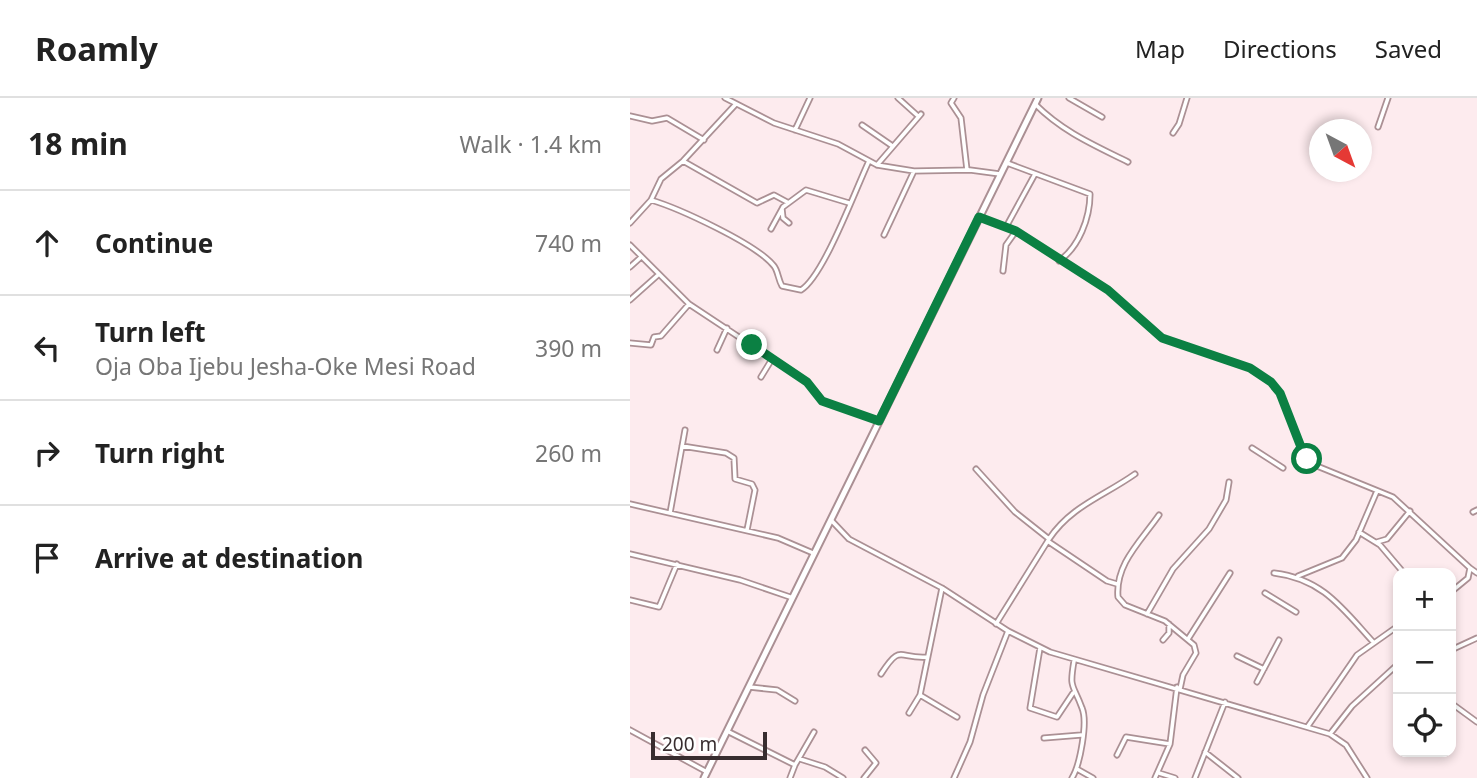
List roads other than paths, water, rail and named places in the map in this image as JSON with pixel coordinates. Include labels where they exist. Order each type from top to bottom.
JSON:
[{"type":"main road","points":[[706,775],[790,597],[1036,101]]},
{"type":"street","points":[[725,98],[795,130],[838,144],[877,165],[914,171],[967,170],[1000,174]]},
{"type":"street","points":[[795,130],[810,98]]},
{"type":"street","points":[[877,165],[891,145],[920,115],[898,98]]},
{"type":"street","points":[[954,98],[951,103],[961,118],[967,170]]},
{"type":"street","points":[[1069,98],[1102,117]]},
{"type":"street","points":[[1173,133],[1179,124],[1187,98]]},
{"type":"street","points":[[1378,127],[1388,98]]},
{"type":"street","points":[[1036,101],[1050,119],[1095,149],[1128,162]]},
{"type":"street","points":[[630,223],[651,200],[662,179],[704,140],[735,104]]},
{"type":"street","points":[[630,116],[652,121],[667,118],[704,140]]},
{"type":"street","points":[[862,125],[891,145]]},
{"type":"street","points":[[683,161],[757,203],[774,195],[788,202]]},
{"type":"street","points":[[651,200],[692,217],[761,255],[773,265],[782,286],[794,290],[806,287],[811,280],[844,220],[869,161]]},
{"type":"street","points":[[1006,163],[1090,196],[1089,210],[1075,247],[1059,261]]},
{"type":"street","points":[[884,235],[914,171]]},
{"type":"street","points":[[1005,228],[1035,174]]},
{"type":"street","points":[[771,229],[783,207],[810,189],[849,203]]},
{"type":"street","points":[[783,207],[781,213],[789,223]]},
{"type":"street","points":[[979,217],[1016,231],[1108,290],[1162,338],[1250,368],[1271,382],[1280,393],[1297,436],[1301,447],[1298,452],[1312,464],[1393,496],[1477,573]]},
{"type":"street","points":[[1003,271],[1006,245],[1016,231]]},
{"type":"street","points":[[630,245],[640,258],[689,304],[807,382],[822,401],[879,421]]},
{"type":"street","points":[[630,267],[640,258]]},
{"type":"street","points":[[630,300],[658,275]]},
{"type":"street","points":[[630,343],[651,345],[654,337],[661,336],[689,304]]},
{"type":"street","points":[[717,350],[727,328]]},
{"type":"street","points":[[761,377],[772,359]]},
{"type":"street","points":[[670,513],[685,430]]},
{"type":"street","points":[[682,446],[726,453],[734,458],[735,478],[751,484],[755,490],[747,530]]},
{"type":"street","points":[[1252,448],[1283,468]]},
{"type":"street","points":[[976,469],[1015,512],[1049,540],[1107,581],[1117,583]]},
{"type":"street","points":[[996,624],[1061,522],[1077,508],[1135,474]]},
{"type":"street","points":[[1147,614],[1173,569],[1209,529],[1226,500],[1229,482]]},
{"type":"street","points":[[1298,576],[1342,558],[1359,533],[1377,491]]},
{"type":"street","points":[[630,503],[778,538],[813,553]]},
{"type":"street","points":[[1377,542],[1387,539],[1409,512]]},
{"type":"street","points":[[1159,514],[1125,560],[1117,583],[1121,602],[1169,624],[1178,634]]},
{"type":"street","points":[[829,519],[849,539],[942,588],[996,624],[1041,648],[1074,661],[1179,688],[1330,734],[1346,745],[1367,778]]},
{"type":"street","points":[[1359,533],[1377,542],[1400,568]]},
{"type":"street","points":[[630,554],[677,564],[790,597]]},
{"type":"street","points":[[630,600],[659,607],[677,564]]},
{"type":"street","points":[[1456,588],[1468,578],[1470,568]]},
{"type":"street","points":[[1188,639],[1230,573]]},
{"type":"street","points":[[1274,573],[1298,576],[1331,594],[1374,643]]},
{"type":"street","points":[[909,713],[920,695],[942,588]]},
{"type":"street","points":[[1265,593],[1296,612]]},
{"type":"street","points":[[1163,640],[1169,633],[1169,624]]},
{"type":"street","points":[[1307,727],[1357,655],[1393,630]]},
{"type":"street","points":[[954,778],[971,742],[983,695],[1008,631]]},
{"type":"street","points":[[1154,778],[1170,744],[1183,675],[1196,653],[1188,639],[1169,633]]},
{"type":"street","points":[[1456,648],[1477,638]]},
{"type":"street","points":[[1257,682],[1279,640]]},
{"type":"street","points":[[1041,648],[1030,708],[1057,718],[1073,693]]},
{"type":"street","points":[[881,674],[893,655],[901,652],[927,657]]},
{"type":"street","points":[[1237,656],[1264,669]]},
{"type":"street","points":[[1072,778],[1081,758],[1082,708],[1070,685],[1074,661]]},
{"type":"street","points":[[1330,734],[1352,706],[1393,669]]},
{"type":"street","points":[[749,687],[777,690],[795,701]]},
{"type":"street","points":[[920,695],[957,717]]},
{"type":"street","points":[[1195,778],[1225,702]]},
{"type":"street","points":[[1456,707],[1477,722]]},
{"type":"street","points":[[630,730],[706,775]]},
{"type":"street","points":[[726,731],[794,765]]},
{"type":"street","points":[[790,778],[794,765],[814,732]]},
{"type":"street","points":[[1044,738],[1081,735]]},
{"type":"street","points":[[1116,755],[1126,737],[1170,744]]},
{"type":"street","points":[[864,778],[876,762],[865,750]]},
{"type":"street","points":[[1205,752],[1238,778]]},
{"type":"street","points":[[800,759],[825,767],[843,778]]},
{"type":"street","points":[[1077,768],[1093,778]]},
{"type":"street","points":[[1158,772],[1175,778]]}]
